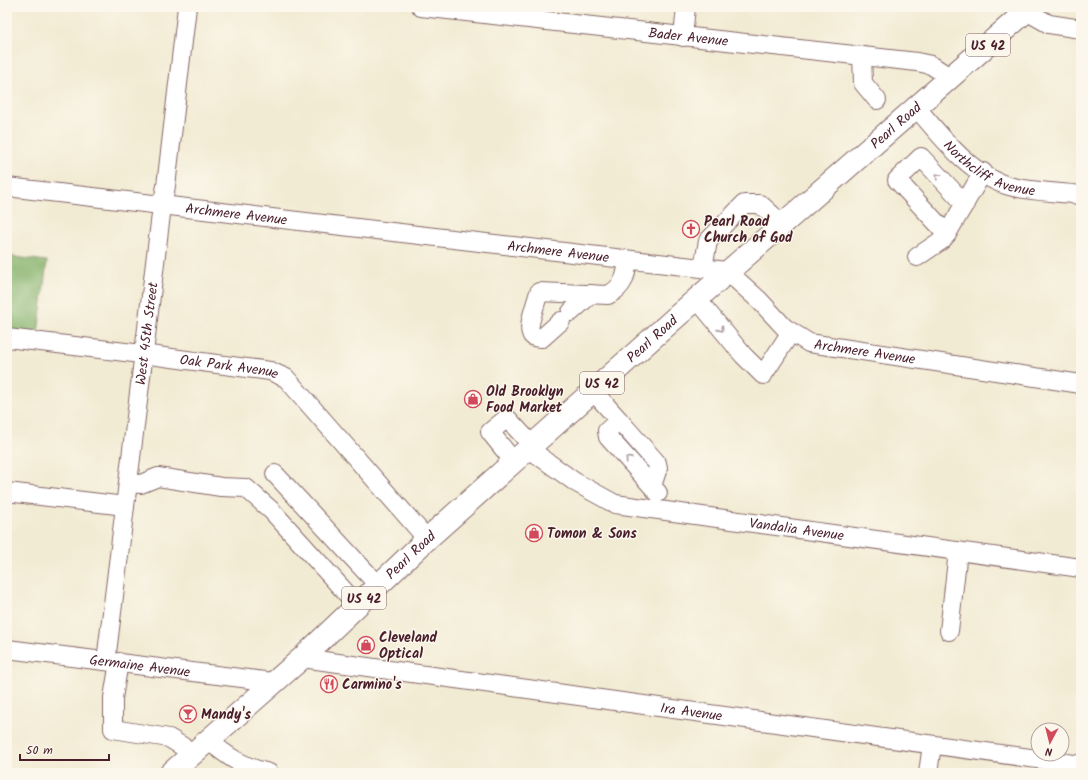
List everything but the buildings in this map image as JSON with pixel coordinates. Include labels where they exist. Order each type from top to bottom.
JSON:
[{"type":"main road","name":"Pearl Road","points":[[171,773],[302,658],[427,539],[727,271],[917,108],[1028,9]]},
{"type":"street","name":"West 45th Street","points":[[187,7],[167,178],[142,354],[125,506],[112,662],[113,729],[170,738],[201,747]]},
{"type":"street","name":"Bader Avenue","points":[[421,7],[931,65],[951,78]]},
{"type":"street","points":[[683,37],[686,7]]},
{"type":"street","points":[[1028,9],[1049,24],[1081,29]]},
{"type":"street","points":[[862,56],[863,83],[878,100]]},
{"type":"street","name":"Northcliff Avenue","points":[[917,108],[961,158],[1003,184],[1014,187],[1081,195]]},
{"type":"street","points":[[947,234],[897,180],[921,157],[965,204]]},
{"type":"street","points":[[917,257],[942,240],[947,234],[983,172]]},
{"type":"street","name":"Archmere Avenue","points":[[7,187],[727,271],[760,301],[785,328],[809,343],[832,348],[1081,384]]},
{"type":"street","points":[[703,268],[708,241],[744,204],[760,204],[782,224]]},
{"type":"street","points":[[591,294],[542,338],[531,334],[530,326],[539,292],[591,294],[608,295],[616,291],[625,280],[628,260]]},
{"type":"street","points":[[696,299],[743,356],[763,375],[791,332]]},
{"type":"street","name":"Oak Park Avenue","points":[[7,338],[142,354],[270,372],[286,378],[427,539]]},
{"type":"street","points":[[593,391],[613,425],[657,463],[658,468],[652,486]]},
{"type":"street","points":[[613,425],[608,437],[658,493],[657,510]]},
{"type":"street","name":"Vandalia Avenue","points":[[525,452],[615,504],[1081,568]]},
{"type":"street","points":[[275,474],[378,585]]},
{"type":"street","points":[[128,482],[142,484],[158,477],[221,488],[246,488],[272,511],[357,605]]},
{"type":"street","points":[[7,492],[125,506]]},
{"type":"street","points":[[949,630],[958,551]]},
{"type":"street","name":"Germaine Avenue","points":[[7,649],[273,682]]},
{"type":"street","name":"Ira Avenue","points":[[302,658],[1081,765]]},
{"type":"street","points":[[928,773],[932,745]]},
{"type":"street","points":[[201,747],[258,771],[268,773]]},
{"type":"green space","points":[[7,256],[47,261],[38,334],[7,330]]},
{"type":"place","name":"Pearl Road Church of God","points":[[691,229]]},
{"type":"place","name":"Old Brooklyn Food Market","points":[[473,399]]},
{"type":"place","name":"Tomon & Sons","points":[[534,533]]},
{"type":"place","name":"Cleveland Optical","points":[[366,645]]},
{"type":"place","name":"Carmino's","points":[[329,684]]},
{"type":"place","name":"Mandy's","points":[[188,714]]}]
